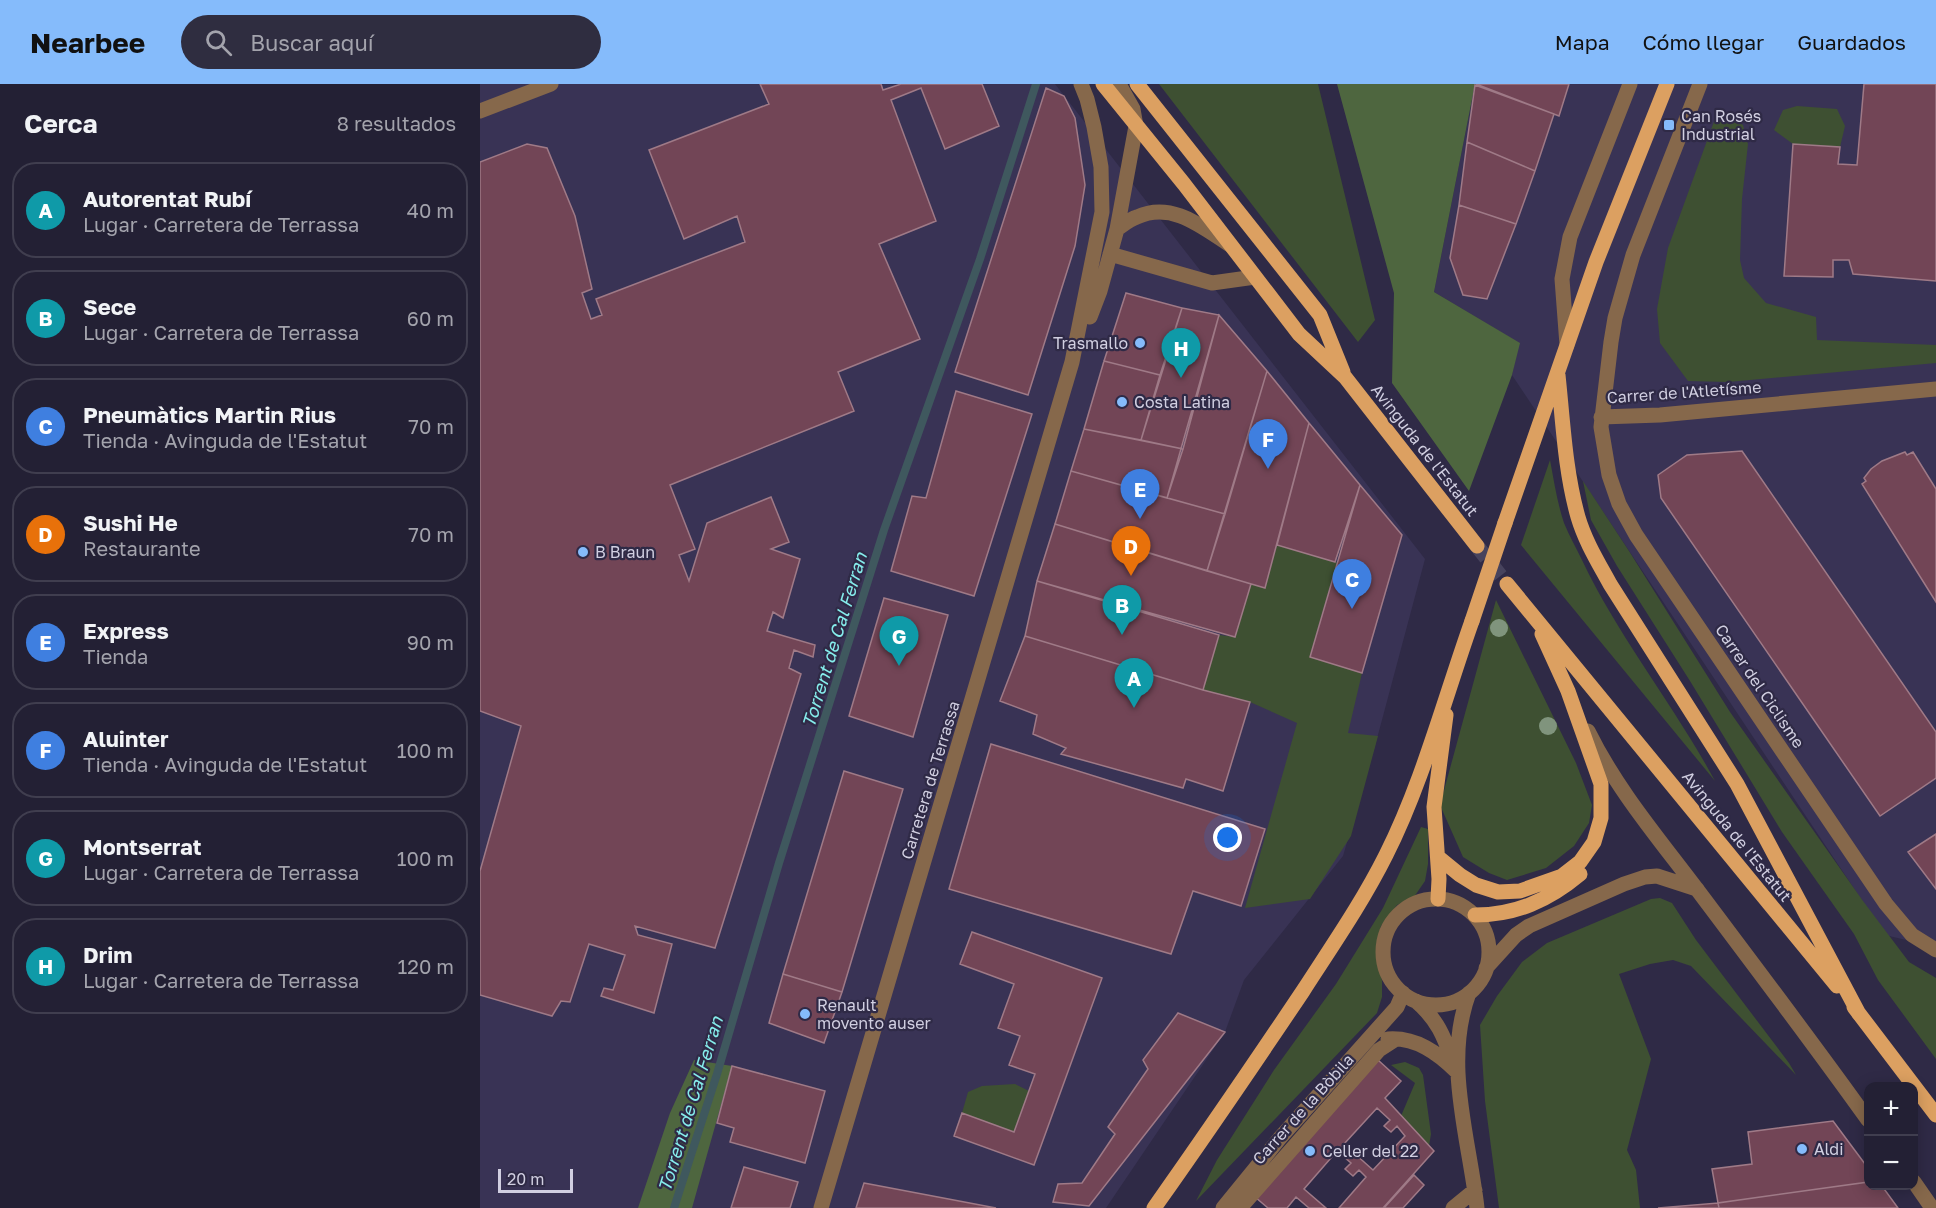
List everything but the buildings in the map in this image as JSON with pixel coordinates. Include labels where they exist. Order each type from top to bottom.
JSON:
[{"type":"main road","points":[[1103,84],[1185,184],[1299,334],[1345,377]]},
{"type":"main road","points":[[1137,84],[1320,315],[1345,377]]},
{"type":"main road","points":[[1154,1208],[1242,1083],[1356,909],[1386,855],[1404,814],[1448,691],[1596,262],[1666,84]]},
{"type":"main road","points":[[1558,375],[1570,481],[1578,518],[1593,553],[1610,584],[1737,784],[1860,1014]]},
{"type":"main road","name":"Avinguda de l'Estatut","points":[[1345,377],[1477,546]]},
{"type":"main road","name":"Avinguda de l'Estatut","points":[[1507,584],[1860,1014],[1936,1115]]},
{"type":"main road","points":[[1475,915],[1507,912],[1529,906],[1551,896],[1584,871],[1595,857],[1605,834],[1606,818],[1601,784],[1568,691],[1533,615]]},
{"type":"main road","points":[[1438,899],[1438,857],[1434,807],[1443,750],[1448,691]]},
{"type":"main road","points":[[1438,857],[1468,880],[1498,892],[1520,891],[1551,881],[1562,876],[1580,862],[1593,842],[1601,819],[1601,784]]},
{"type":"street","points":[[480,111],[551,84]]},
{"type":"street","points":[[1072,362],[1102,212],[1101,167],[1094,127],[1081,84]]},
{"type":"street","points":[[1072,362],[1100,291],[1117,229],[1136,126],[1133,109],[1119,84]]},
{"type":"street","points":[[1568,346],[1562,279],[1570,237],[1630,84]]},
{"type":"street","name":"Carrer de l'Atletísme","points":[[1700,84],[1645,221],[1622,292],[1615,318],[1601,417],[1660,415],[1936,389]]},
{"type":"street","points":[[1117,229],[1137,217],[1160,211],[1178,214],[1231,246]]},
{"type":"street","points":[[1110,254],[1212,283],[1255,277]]},
{"type":"street","name":"Carretera de Terrassa","points":[[821,1208],[1072,362]]},
{"type":"street","name":"Carrer del Ciclisme","points":[[1601,417],[1610,475],[1619,504],[1636,535],[1886,904],[1912,935],[1936,950]]},
{"type":"street","points":[[1568,691],[1602,760],[1635,810],[1697,889],[1864,1113]]},
{"type":"street","points":[[1486,968],[1516,935],[1529,926],[1624,884],[1657,876],[1697,889]]},
{"type":"street","points":[[1409,997],[1437,1005],[1459,1000],[1479,984],[1486,968],[1489,948],[1487,935],[1475,915],[1457,903],[1438,899],[1424,901],[1403,910],[1388,930],[1383,952],[1385,965],[1393,981],[1409,997],[1427,1010],[1439,1025],[1457,1072]]},
{"type":"street","points":[[1469,993],[1461,1014],[1457,1042],[1457,1072],[1477,1208]]},
{"type":"street","points":[[1223,1208],[1280,1138],[1397,1007],[1409,997]]},
{"type":"street","points":[[1341,1070],[1372,1045],[1396,1039],[1408,1040],[1432,1051],[1457,1072]]},
{"type":"street","name":"Carrer de la Bòbila","points":[[1240,1208],[1379,1050],[1396,1039]]},
{"type":"street","points":[[1918,1188],[1932,1208]]},
{"type":"street","points":[[1452,1208],[1475,1190]]},
{"type":"shaded area","points":[[480,84],[1055,84],[1425,559],[1343,856],[1244,980],[1225,1032],[1106,1208],[480,1208]]},
{"type":"shaded area","points":[[1475,84],[1936,84],[1936,947],[1885,935],[1512,375],[1519,343],[1434,292]]},
{"type":"green space","points":[[1159,84],[1318,84],[1375,320],[1358,342]]},
{"type":"green space","points":[[1337,84],[1475,84],[1434,292],[1520,343],[1512,375],[1469,491],[1392,383],[1394,293]]},
{"type":"green space","points":[[1797,106],[1837,109],[1845,126],[1840,147],[1793,144],[1774,130],[1783,110]]},
{"type":"green space","points":[[1716,116],[1730,117],[1743,125],[1748,144],[1742,199],[1740,260],[1744,278],[1766,303],[1816,317],[1817,340],[1936,345],[1936,363],[1728,382],[1688,381],[1660,343],[1657,309],[1668,248]]},
{"type":"green space","points":[[1550,460],[1564,523],[1597,589],[1715,781],[1521,545]]},
{"type":"green space","points":[[1583,481],[1730,712],[1863,901],[1909,962],[1936,978],[1936,1059],[1878,980],[1854,934],[1782,832],[1617,566],[1591,520]]},
{"type":"green space","points":[[1277,545],[1337,562],[1310,656],[1362,673],[1348,733],[1378,736],[1351,836],[1310,899],[1245,908],[1297,723],[1250,702],[1203,690],[1219,635],[1235,637],[1251,584],[1265,588]]},
{"type":"green space","points":[[1496,600],[1576,763],[1592,805],[1589,823],[1574,846],[1546,868],[1507,880],[1489,873],[1463,857],[1440,805]]},
{"type":"green space","points":[[1421,827],[1428,829],[1428,864],[1425,881],[1414,897],[1397,905],[1381,926],[1376,946],[1382,981],[1382,997],[1377,1013],[1196,1201],[1217,1160],[1274,1070],[1336,984],[1383,908]]},
{"type":"green space","points":[[1660,898],[1672,903],[1696,940],[1796,1075],[1691,966],[1673,960],[1650,964],[1619,974],[1651,1059],[1627,1150],[1636,1170],[1640,1208],[1499,1208],[1485,1101],[1480,1025],[1497,996],[1522,962],[1547,943],[1651,899]]},
{"type":"green space","points":[[694,1060],[732,1066],[692,1208],[638,1208],[670,1113]]},
{"type":"green space","points":[[1405,1062],[1419,1068],[1423,1075],[1431,1134],[1429,1146],[1401,1116],[1415,1083],[1391,1065]]},
{"type":"green space","points":[[1015,1084],[1029,1091],[1014,1132],[962,1113],[968,1092],[982,1086]]},
{"type":"waterway","name":"Torrent de Cal Ferran","points":[[674,1208],[884,530],[980,259],[1036,84]]},
{"type":"tunnel","points":[[1477,546],[1507,584]]},
{"type":"place","name":"Can Rosés Industrial","points":[[1669,125]]},
{"type":"place","name":"Trasmallo","points":[[1140,343]]},
{"type":"place","name":"Drim","points":[[1181,378]]},
{"type":"place","name":"Costa Latina","points":[[1122,402]]},
{"type":"place","name":"Aluinter","points":[[1268,469]]},
{"type":"place","name":"Express","points":[[1140,519]]},
{"type":"place","name":"B Braun","points":[[583,552]]},
{"type":"place","name":"Sushi He","points":[[1131,576]]},
{"type":"place","name":"Pneumàtics Martin Rius","points":[[1352,609]]},
{"type":"place","name":"Sece","points":[[1122,635]]},
{"type":"place","name":"Montserrat","points":[[899,666]]},
{"type":"place","name":"Autorentat Rubí","points":[[1134,708]]},
{"type":"place","name":"Renault movento auser","points":[[805,1014]]},
{"type":"place","name":"Aldi","points":[[1802,1149]]},
{"type":"place","name":"Celler del 22","points":[[1310,1151]]}]
